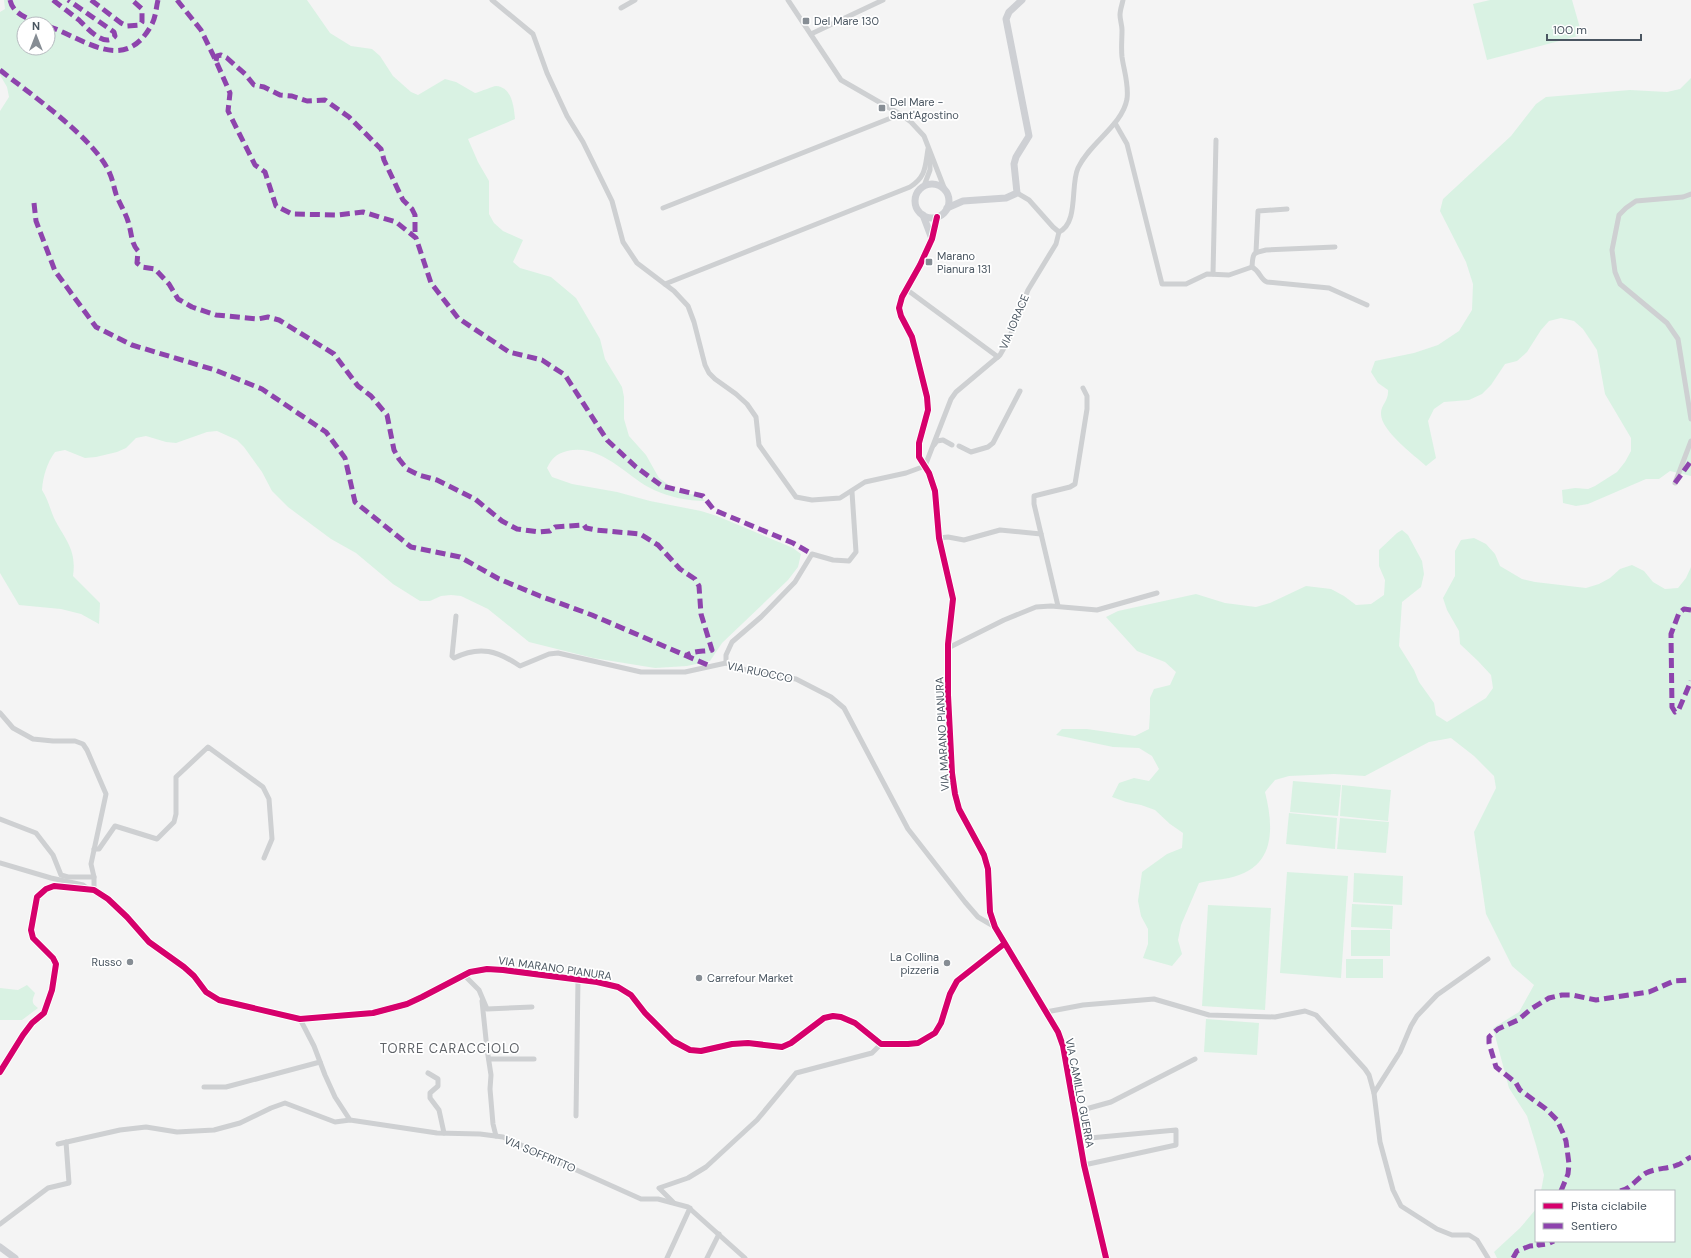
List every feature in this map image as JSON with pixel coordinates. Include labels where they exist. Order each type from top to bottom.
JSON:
[{"type":"street","points":[[492,0],[533,34],[547,73],[567,116],[583,142],[612,202],[623,242],[637,263],[674,291],[688,306],[706,365],[710,373],[715,379],[747,404],[756,417],[759,446],[796,497],[812,500],[840,498],[852,492],[865,482],[906,473],[925,466]]},
{"type":"street","points":[[621,8],[635,0]]},
{"type":"street","points":[[788,0],[840,80],[901,114],[924,136],[949,200],[947,208],[937,217],[923,215]]},
{"type":"street","points":[[811,34],[883,0]]},
{"type":"street","points":[[1017,193],[1014,164],[1016,157],[1029,136],[1006,19],[1009,12],[1022,0]]},
{"type":"street","name":"VIA IORACE","points":[[925,466],[930,448],[951,399],[956,392],[998,357],[1008,341],[1028,290],[1056,244],[1059,232],[1063,230],[1072,214],[1074,178],[1078,168],[1101,136],[1115,123],[1123,111],[1127,94],[1122,56],[1122,28],[1120,14],[1124,0]]},
{"type":"street","points":[[663,208],[901,114]]},
{"type":"street","points":[[1115,123],[1127,144],[1162,284],[1186,284],[1201,276],[1213,274],[1229,275],[1252,267],[1258,270],[1267,282],[1329,288],[1367,305]]},
{"type":"street","points":[[1213,274],[1216,140]]},
{"type":"street","points":[[665,284],[910,187],[919,181],[929,152]]},
{"type":"street","points":[[929,152],[930,170],[924,186],[917,193],[915,202],[918,210],[923,215],[932,239]]},
{"type":"street","points":[[924,186],[934,184],[963,201]]},
{"type":"street","points":[[947,208],[963,201],[1006,198],[1017,193]]},
{"type":"street","points":[[1017,193],[1030,200],[1059,232]]},
{"type":"street","points":[[1691,194],[1683,197],[1636,201],[1626,208],[1619,215],[1612,250],[1615,272],[1620,284],[1667,323],[1678,338],[1691,419]]},
{"type":"street","points":[[1252,267],[1253,256],[1256,252],[1258,211],[1287,209]]},
{"type":"street","name":"VIA MARANO PIANURA","points":[[937,217],[932,239],[920,265],[906,289],[899,304],[899,308],[901,316],[912,338],[927,398],[928,410],[919,443],[919,457],[929,473],[935,491],[939,538],[953,599],[948,648],[949,719],[955,794],[959,809],[984,855],[988,869],[990,912],[995,927],[1004,944]]},
{"type":"street","points":[[1256,252],[1266,250],[1335,247]]},
{"type":"street","points":[[906,289],[998,357]]},
{"type":"street","points":[[1058,606],[1034,504],[1034,496],[1070,487],[1075,484],[1087,409],[1087,396],[1083,388]]},
{"type":"street","points":[[959,446],[971,452],[988,447],[993,443],[1020,391]]},
{"type":"street","points":[[930,448],[937,441],[943,440],[952,444]]},
{"type":"street","points":[[1676,483],[1691,441]]},
{"type":"street","points":[[726,663],[726,655],[732,642],[761,617],[795,582],[812,554],[833,560],[849,561],[856,552],[852,492]]},
{"type":"street","points":[[939,538],[948,537],[964,540],[1000,530],[1041,534]]},
{"type":"street","points":[[948,648],[1020,613],[1036,607],[1058,606],[1097,610],[1157,593]]},
{"type":"street","name":"VIA RUOCCO","points":[[456,616],[452,656],[454,658],[462,654],[488,650],[507,657],[520,666],[549,654],[558,653],[641,672],[684,672],[726,663],[749,671],[796,679],[831,697],[844,708],[908,829],[978,917],[995,927]]},
{"type":"street","points":[[0,713],[13,728],[33,739],[75,741],[83,744],[106,794],[91,864],[94,877],[91,890],[83,885],[0,863]]},
{"type":"street","points":[[94,849],[99,849],[115,826],[157,839],[174,822],[176,814],[176,777],[208,747],[264,787],[269,799],[272,839],[264,858]]},
{"type":"street","points":[[0,819],[36,833],[53,854],[61,875],[68,877],[94,877]]},
{"type":"street","name":"VIA MARANO PIANURA","points":[[0,1072],[23,1035],[32,1023],[44,1013],[52,990],[56,964],[53,958],[32,938],[31,930],[37,897],[46,889],[54,886],[91,890],[108,899],[127,917],[148,942],[184,967],[213,998],[300,1019],[373,1013],[407,1004],[475,970],[486,969],[578,979],[618,987],[626,992],[673,1041],[690,1050],[701,1051],[732,1044],[748,1043],[782,1047],[791,1043],[824,1018],[833,1016],[840,1017],[854,1023],[881,1044]]},
{"type":"street","points":[[674,1202],[659,1188],[688,1178],[706,1167],[756,1120],[796,1073],[872,1053],[881,1044],[918,1043],[935,1033],[941,1023],[950,994],[957,981],[1004,944]]},
{"type":"street","name":"VIA CAMILLO GUERRA","points":[[1004,944],[1058,1032],[1064,1048],[1084,1166],[1106,1258]]},
{"type":"street","points":[[1374,1093],[1400,1052],[1417,1016],[1437,995],[1488,959]]},
{"type":"street","points":[[464,975],[482,995],[496,1136]]},
{"type":"street","points":[[576,1116],[578,979]]},
{"type":"street","points":[[1046,1012],[1083,1005],[1154,999],[1209,1015],[1275,1018],[1300,1012],[1316,1015],[1369,1076],[1374,1093],[1380,1142],[1393,1190],[1401,1206],[1437,1229],[1452,1235],[1469,1235],[1478,1240],[1488,1258]]},
{"type":"street","points":[[482,1001],[487,1009],[532,1007]]},
{"type":"street","points":[[300,1019],[314,1046],[335,1097],[350,1120]]},
{"type":"street","points":[[489,1059],[534,1060]]},
{"type":"street","points":[[1075,1112],[1111,1102],[1195,1060]]},
{"type":"street","points":[[204,1088],[226,1088],[320,1062]]},
{"type":"street","points":[[428,1073],[438,1079],[438,1086],[430,1093],[430,1098],[439,1110],[444,1133]]},
{"type":"street","name":"VIA SOFFRITTO","points":[[58,1144],[120,1130],[146,1127],[177,1132],[214,1130],[240,1123],[285,1103],[335,1122],[350,1120],[444,1133],[480,1134],[503,1137],[641,1199],[658,1199],[674,1202],[690,1208],[745,1258]]},
{"type":"street","points":[[1079,1139],[1176,1130],[1176,1145],[1084,1166]]},
{"type":"street","points":[[0,1224],[48,1188],[69,1183],[66,1142]]},
{"type":"street","points":[[667,1258],[690,1208]]},
{"type":"street","points":[[707,1258],[719,1234]]},
{"type":"street","points":[[0,1247],[15,1258]]},
{"type":"green space","points":[[4,0],[307,0],[330,33],[351,46],[372,49],[380,56],[393,76],[411,92],[418,95],[445,79],[456,82],[475,93],[496,86],[506,90],[511,98],[515,119],[468,139],[478,162],[489,181],[489,214],[494,223],[503,231],[523,240],[513,262],[520,268],[551,277],[576,298],[600,339],[605,359],[622,387],[624,397],[624,419],[629,436],[646,455],[659,478],[680,493],[699,495],[705,501],[672,497],[654,490],[603,456],[580,450],[567,451],[555,457],[547,468],[552,477],[572,484],[617,492],[717,516],[793,548],[801,554],[798,567],[788,580],[722,643],[710,661],[687,666],[655,668],[593,658],[529,642],[488,609],[461,596],[441,596],[430,601],[420,601],[393,584],[356,553],[331,539],[288,507],[272,491],[262,472],[244,447],[237,440],[217,431],[207,432],[176,443],[166,442],[146,436],[136,438],[126,448],[117,452],[96,457],[85,458],[65,450],[55,452],[46,470],[42,490],[54,518],[72,552],[74,567],[73,576],[100,603],[99,624],[81,614],[61,609],[19,605],[0,573],[0,111],[9,97],[7,87],[0,75],[0,12],[5,9]]},
{"type":"green space","points":[[1490,0],[1572,0],[1582,35],[1487,60],[1473,4]]},
{"type":"green space","points":[[1691,78],[1691,476],[1670,471],[1659,479],[1646,479],[1588,504],[1576,506],[1563,503],[1562,490],[1575,488],[1588,489],[1617,472],[1631,451],[1631,438],[1605,394],[1597,350],[1583,329],[1574,321],[1561,318],[1549,321],[1541,330],[1527,352],[1517,361],[1505,364],[1491,385],[1482,394],[1469,400],[1444,402],[1434,409],[1428,421],[1436,458],[1426,466],[1399,442],[1386,427],[1382,420],[1381,413],[1388,390],[1378,383],[1371,372],[1375,361],[1414,353],[1438,345],[1459,331],[1472,310],[1473,284],[1466,262],[1440,211],[1443,199],[1511,136],[1536,104],[1546,97],[1630,90],[1667,92],[1680,89]]},
{"type":"green space","points":[[1402,530],[1408,535],[1422,561],[1424,574],[1421,587],[1402,602],[1399,646],[1414,670],[1419,682],[1434,703],[1436,715],[1447,722],[1486,698],[1493,688],[1491,675],[1460,644],[1459,631],[1447,610],[1443,598],[1455,576],[1455,551],[1461,540],[1474,538],[1486,544],[1495,554],[1500,566],[1522,579],[1586,588],[1599,584],[1610,578],[1620,569],[1632,565],[1644,571],[1653,582],[1665,589],[1678,588],[1686,578],[1691,567],[1691,1258],[1497,1258],[1494,1252],[1520,1228],[1535,1210],[1535,1242],[1675,1242],[1675,1190],[1541,1190],[1544,1175],[1536,1145],[1527,1116],[1509,1088],[1493,1028],[1519,1012],[1534,985],[1512,966],[1486,914],[1474,832],[1496,788],[1494,776],[1474,756],[1451,738],[1429,742],[1365,776],[1334,774],[1289,776],[1275,780],[1265,792],[1270,819],[1270,832],[1268,845],[1263,856],[1256,865],[1244,873],[1229,878],[1199,883],[1181,925],[1178,940],[1182,954],[1172,966],[1143,958],[1148,944],[1148,929],[1141,916],[1138,901],[1142,872],[1167,854],[1182,848],[1183,833],[1170,824],[1155,810],[1112,797],[1119,783],[1134,778],[1149,781],[1159,769],[1152,756],[1139,748],[1113,747],[1056,735],[1062,729],[1087,729],[1135,736],[1149,729],[1150,698],[1154,689],[1170,685],[1176,672],[1165,662],[1137,651],[1106,617],[1118,611],[1196,594],[1225,603],[1256,607],[1270,603],[1306,586],[1331,589],[1356,605],[1371,604],[1384,595],[1385,580],[1379,566],[1379,550]]},
{"type":"green space","points":[[1293,781],[1341,785],[1338,816],[1290,812]]},
{"type":"green space","points":[[1342,785],[1391,790],[1388,821],[1340,816]]},
{"type":"green space","points":[[1289,813],[1337,818],[1335,849],[1286,844]]},
{"type":"green space","points":[[1340,818],[1389,822],[1386,853],[1337,849]]},
{"type":"green space","points":[[1287,872],[1348,876],[1341,978],[1280,973]]},
{"type":"green space","points":[[1354,873],[1403,876],[1402,905],[1353,902]]},
{"type":"green space","points":[[1352,904],[1393,906],[1392,929],[1351,927]]},
{"type":"green space","points":[[1208,905],[1271,908],[1265,1010],[1202,1006]]},
{"type":"green space","points":[[1351,930],[1390,930],[1390,956],[1351,956]]},
{"type":"green space","points":[[1346,959],[1383,959],[1383,978],[1346,978]]},
{"type":"green space","points":[[27,985],[35,993],[33,1002],[38,1008],[22,1020],[0,1020],[0,988],[18,990]]},
{"type":"green space","points":[[1206,1019],[1259,1023],[1257,1055],[1204,1052]]},
{"type":"marked path","points":[[10,0],[15,10],[23,16]]},
{"type":"marked path","points":[[53,0],[79,20],[96,36],[106,40],[115,36],[114,32],[68,0]]},
{"type":"marked path","points":[[91,0],[121,23],[127,26],[140,25],[142,22],[142,9],[132,0]]},
{"type":"marked path","points":[[56,29],[90,45],[104,49],[117,50],[130,48],[141,39],[152,24],[158,0]]},
{"type":"marked path","points":[[177,0],[201,30],[216,61],[230,93],[228,111],[255,165],[265,172],[276,206],[292,214],[337,215],[363,212],[396,222],[416,238],[431,283],[458,318],[509,352],[542,360],[565,375],[607,440],[636,467],[662,486],[703,496],[714,510],[793,543],[812,554]]},
{"type":"marked path","points":[[216,61],[217,56],[221,55],[227,58],[245,74],[254,85],[264,87],[280,95],[292,96],[307,101],[325,100],[349,117],[381,149],[384,160],[403,200],[412,209],[415,215],[415,238]]},
{"type":"marked path","points":[[0,70],[77,132],[102,160],[110,174],[116,194],[128,221],[133,242],[138,251],[137,263],[142,267],[155,269],[169,284],[178,299],[192,307],[216,315],[258,319],[268,317],[279,320],[334,354],[358,386],[371,396],[387,415],[394,450],[407,469],[419,475],[437,480],[475,499],[502,521],[517,529],[539,532],[550,531],[555,527],[584,525],[586,528],[596,530],[640,534],[658,545],[680,569],[695,579],[699,586],[701,614],[712,650],[695,652],[686,656]]},
{"type":"marked path","points":[[34,203],[36,221],[55,271],[96,327],[132,345],[215,370],[262,389],[326,432],[345,458],[355,502],[411,547],[460,557],[499,579],[592,615],[710,666]]},
{"type":"marked path","points":[[1675,483],[1691,461]]},
{"type":"marked path","points":[[1691,610],[1684,609],[1679,613],[1671,634],[1672,707],[1675,712],[1679,709],[1691,681]]},
{"type":"marked path","points":[[1561,1190],[1568,1174],[1569,1164],[1566,1141],[1557,1120],[1546,1109],[1520,1090],[1516,1083],[1496,1067],[1489,1043],[1489,1037],[1498,1029],[1518,1020],[1531,1009],[1549,998],[1562,995],[1572,995],[1596,1000],[1649,992],[1674,981],[1691,980]]},
{"type":"marked path","points":[[1624,1190],[1646,1173],[1679,1164],[1691,1157]]},
{"type":"marked path","points":[[1539,1242],[1539,1245],[1552,1242]]},
{"type":"marked path","points":[[1513,1258],[1517,1251],[1530,1246],[1539,1245]]},
{"type":"cycle path","points":[[937,217],[932,239],[920,265],[902,297],[899,308],[901,316],[912,337],[927,397],[928,410],[919,443],[919,457],[929,473],[935,491],[939,538],[953,599],[948,644],[948,695],[952,773],[955,794],[959,809],[984,855],[988,869],[990,912],[995,927],[1058,1032],[1063,1046],[1084,1165],[1106,1258]]},
{"type":"cycle path","points":[[0,1072],[23,1035],[32,1023],[44,1013],[52,990],[56,964],[53,958],[33,938],[31,930],[37,897],[46,889],[54,886],[94,890],[108,899],[127,917],[149,942],[184,967],[194,976],[206,992],[219,1000],[300,1019],[373,1013],[407,1004],[470,972],[487,969],[503,970],[597,982],[618,987],[631,995],[645,1013],[673,1041],[690,1050],[701,1051],[732,1044],[748,1043],[782,1047],[791,1043],[824,1018],[833,1016],[841,1017],[855,1023],[881,1044],[918,1043],[935,1033],[941,1023],[950,994],[957,981],[1004,944]]},
{"type":"place","name":"Del Mare 130","points":[[806,21]]},
{"type":"place","name":"Del Mare - Sant'Agostino","points":[[882,108]]},
{"type":"place","name":"Marano Pianura 131","points":[[929,262]]},
{"type":"place","name":"Russo","points":[[130,962]]},
{"type":"place","name":"La Collina pizzeria","points":[[947,963]]},
{"type":"place","name":"Carrefour Market","points":[[699,978]]},
{"type":"district","name":"TORRE CARACCIOLO","points":[[450,1048]]}]
